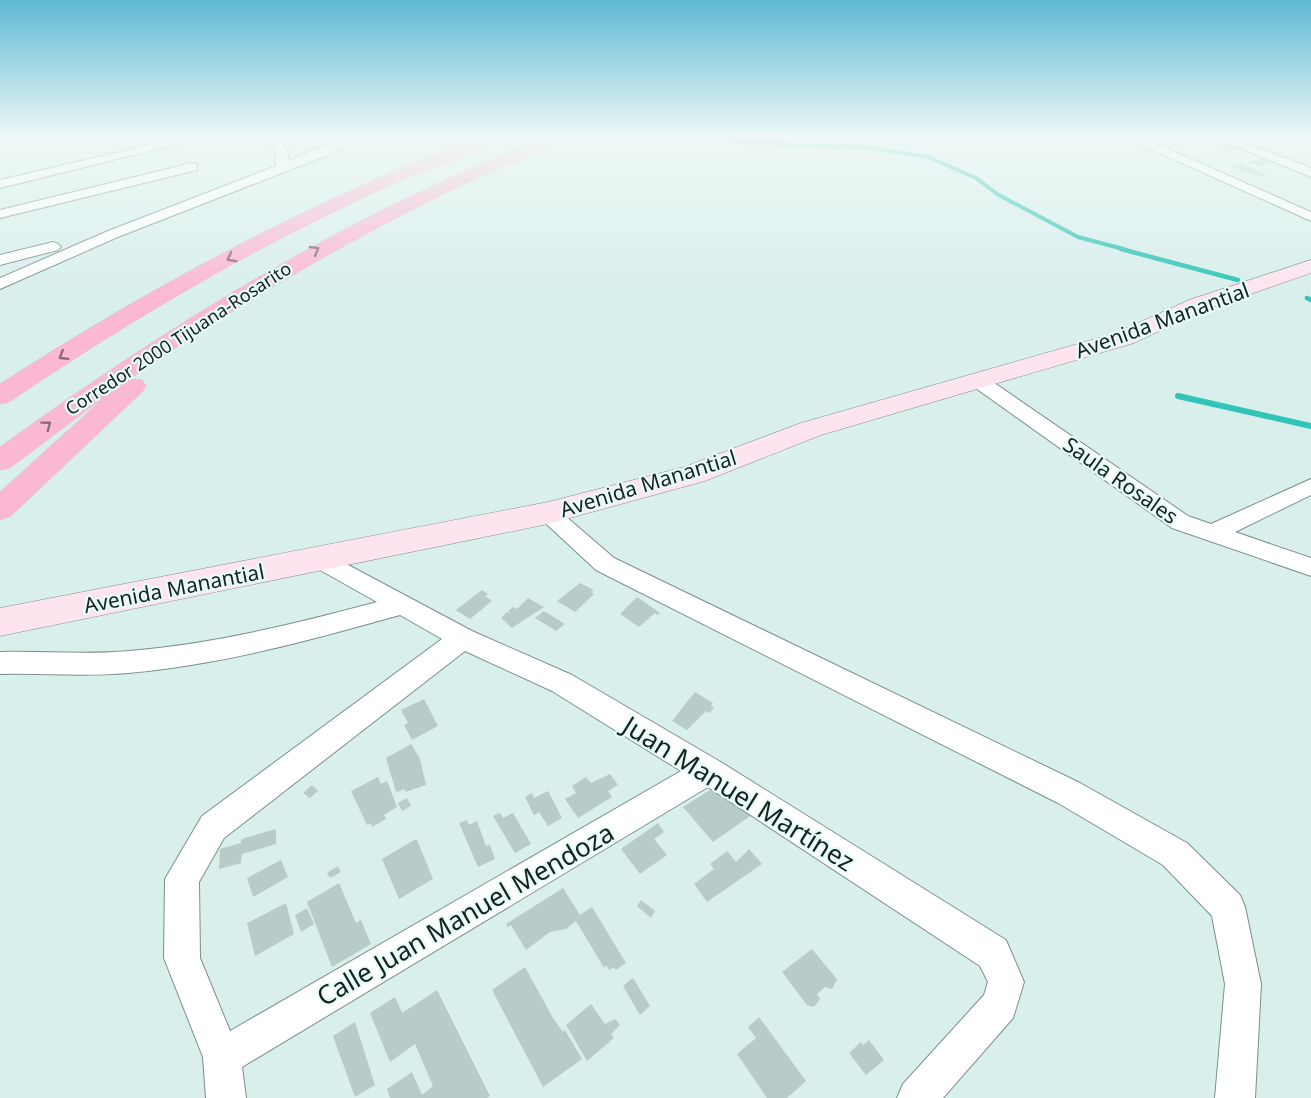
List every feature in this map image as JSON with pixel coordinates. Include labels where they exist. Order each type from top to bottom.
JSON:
[{"type":"highway","name":"Corredor 2000 Tijuana-Rosarito","points":[[7,390],[147,304],[263,240],[370,188]]},
{"type":"highway","name":"Corredor 2000 Tijuana-Rosarito","points":[[0,461],[57,417],[219,307],[322,246],[438,188]]},
{"type":"highway","points":[[0,509],[219,307]]},
{"type":"main road","name":"Avenida Manantial","points":[[0,622],[548,513],[694,474],[811,429],[1125,338],[1197,305],[1311,266]]},
{"type":"street","points":[[0,214],[123,188]]},
{"type":"street","points":[[0,284],[100,239],[226,188]]},
{"type":"street","points":[[1246,188],[1311,217]]},
{"type":"street","points":[[0,260],[100,239]]},
{"type":"street","name":"Saula Rosales","points":[[977,380],[1180,522],[1311,567]]},
{"type":"street","points":[[1211,534],[1311,486]]},
{"type":"street","points":[[548,513],[605,564],[1069,793],[1175,854],[1228,907],[1243,984],[1235,1098]]},
{"type":"street","name":"Juan Manuel Martínez","points":[[320,559],[463,638],[562,683],[708,771],[993,954],[1006,982],[1000,1005],[917,1098]]},
{"type":"street","points":[[0,663],[63,665],[129,662],[272,641],[402,604]]},
{"type":"street","points":[[226,1098],[222,1057],[182,958],[182,879],[213,827],[463,638]]},
{"type":"street","name":"Calle Juan Manuel Mendoza","points":[[222,1057],[708,771]]},
{"type":"building","points":[[580,583],[594,590],[591,592],[594,594],[575,612],[557,601]]},
{"type":"building","points":[[482,590],[488,594],[485,596],[492,601],[470,619],[456,610]]},
{"type":"building","points":[[637,597],[660,613],[658,615],[655,613],[639,627],[620,614]]},
{"type":"building","points":[[528,598],[544,607],[512,628],[501,618],[507,612],[511,614],[508,611],[513,607],[517,609]]},
{"type":"building","points":[[544,611],[565,624],[556,631],[535,618]]},
{"type":"building","points":[[695,692],[713,703],[711,706],[714,708],[709,713],[706,711],[687,730],[672,721]]},
{"type":"building","points":[[424,699],[438,726],[412,740],[404,725],[408,723],[401,710]]},
{"type":"building","points":[[411,744],[420,759],[426,785],[405,792],[405,789],[396,792],[386,758]]},
{"type":"building","points":[[610,774],[618,785],[608,791],[612,797],[578,818],[565,799],[576,793],[572,786],[586,777],[591,783]]},
{"type":"building","points":[[378,777],[381,784],[387,781],[397,807],[384,815],[386,819],[372,827],[371,823],[367,825],[351,791]]},
{"type":"building","points":[[312,785],[318,791],[310,798],[303,793]]},
{"type":"building","points":[[716,786],[753,814],[713,842],[683,807]]},
{"type":"building","points":[[548,791],[562,818],[548,826],[539,812],[534,815],[525,797],[532,793],[534,798]]},
{"type":"building","points":[[407,798],[411,806],[402,811],[398,803]]},
{"type":"building","points":[[500,813],[503,818],[513,813],[531,844],[515,853],[493,816]]},
{"type":"building","points":[[467,820],[469,825],[477,821],[486,846],[490,845],[495,859],[478,867],[459,823]]},
{"type":"building","points":[[658,823],[664,832],[654,839],[667,855],[640,874],[621,849]]},
{"type":"building","points":[[276,829],[276,844],[242,854],[241,863],[219,869],[220,849],[241,843],[241,839]]},
{"type":"building","points":[[417,840],[433,879],[399,899],[382,859]]},
{"type":"building","points":[[749,849],[762,864],[707,902],[694,884],[714,869],[710,864],[727,851],[736,862]]},
{"type":"building","points":[[281,860],[288,877],[253,897],[247,878]]},
{"type":"building","points":[[338,866],[341,872],[330,878],[327,873]]},
{"type":"building","points":[[339,883],[356,923],[361,920],[371,944],[332,967],[307,902]]},
{"type":"building","points":[[563,888],[580,915],[592,907],[626,963],[616,970],[614,967],[609,970],[606,965],[604,968],[576,921],[566,929],[550,932],[526,950],[511,925],[508,927],[506,924]]},
{"type":"building","points":[[641,900],[655,911],[651,918],[637,906]]},
{"type":"building","points":[[286,903],[294,934],[255,956],[247,923]]},
{"type":"building","points":[[307,908],[314,924],[301,932],[295,915]]},
{"type":"building","points":[[812,949],[837,979],[832,989],[825,987],[817,994],[820,999],[814,1007],[807,1005],[782,972]]},
{"type":"building","points":[[525,967],[553,1018],[563,1032],[565,1030],[582,1059],[543,1087],[492,990]]},
{"type":"building","points":[[633,978],[650,1006],[640,1015],[623,986]]},
{"type":"building","points":[[437,990],[490,1096],[487,1098],[390,1098],[387,1089],[412,1072],[422,1095],[433,1086],[415,1044],[390,1062],[370,1013],[395,997],[402,1013]]},
{"type":"building","points":[[591,1004],[605,1024],[615,1019],[620,1025],[611,1034],[614,1038],[587,1061],[566,1025]]},
{"type":"building","points":[[759,1017],[806,1081],[787,1098],[767,1098],[737,1054],[756,1038],[748,1027]]},
{"type":"building","points":[[355,1022],[375,1085],[355,1097],[333,1036]]},
{"type":"building","points":[[869,1040],[884,1060],[866,1075],[849,1053],[861,1042],[863,1045]]},
{"type":"waterway","points":[[989,188],[1078,237],[1127,250]]},
{"type":"waterway","points":[[1121,249],[1238,280]]},
{"type":"waterway","points":[[1307,298],[1311,300]]},
{"type":"waterway","points":[[1178,396],[1311,426]]}]
